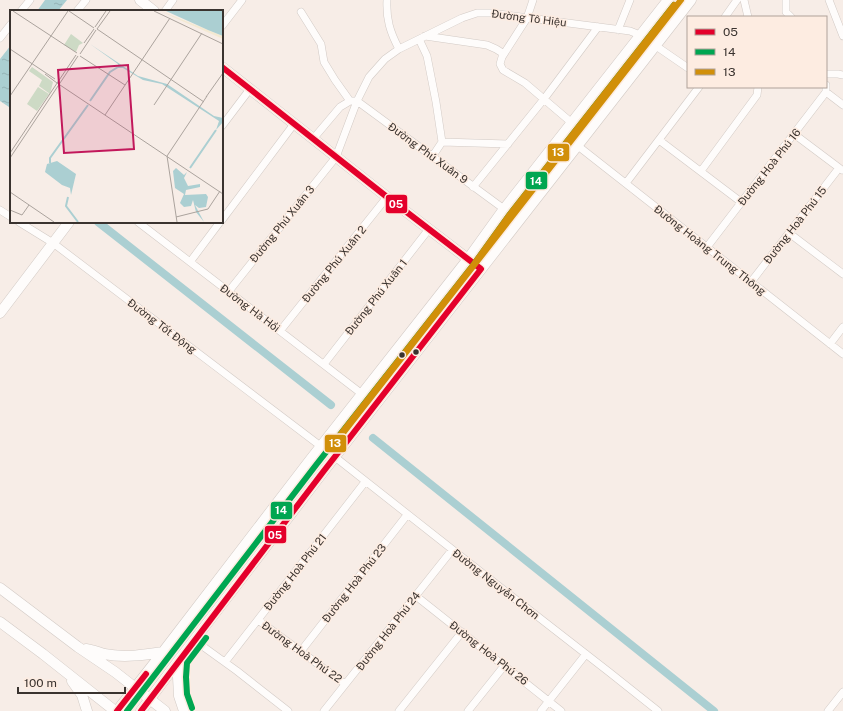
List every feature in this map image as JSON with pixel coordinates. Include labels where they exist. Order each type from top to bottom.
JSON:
[{"type":"main road","points":[[140,0],[153,10]]},
{"type":"main road","points":[[0,622],[116,711],[468,259],[504,209],[668,0]]},
{"type":"main road","points":[[141,711],[335,457],[691,0]]},
{"type":"main road","points":[[223,68],[387,197],[482,269]]},
{"type":"main road","points":[[0,313],[68,223]]},
{"type":"main road","points":[[0,588],[78,647],[115,672],[165,711]]},
{"type":"main road","points":[[78,647],[105,654],[127,656],[163,652]]},
{"type":"main road","points":[[179,660],[179,696],[184,711]]},
{"type":"main road","points":[[67,673],[82,695],[87,711]]},
{"type":"street","points":[[22,10],[30,0]]},
{"type":"street","points":[[78,10],[86,0]]},
{"type":"street","points":[[166,10],[173,0]]},
{"type":"street","points":[[223,25],[242,0]]},
{"type":"street","points":[[387,0],[387,13],[391,35],[399,49]]},
{"type":"street","points":[[534,0],[527,18],[502,57],[500,64],[502,70],[525,83],[572,123]]},
{"type":"street","points":[[618,30],[630,0]]},
{"type":"street","points":[[727,16],[737,0]]},
{"type":"street","points":[[744,0],[748,16]]},
{"type":"street","points":[[786,0],[786,12],[790,16]]},
{"type":"street","points":[[829,0],[843,36]]},
{"type":"street","name":"Đường Phú Xuân 9","points":[[301,12],[321,44],[324,62],[335,80],[354,101],[504,209]]},
{"type":"street","name":"Đường Tô Hiệu","points":[[336,157],[354,101],[369,76],[385,59],[399,49],[462,18],[476,13],[491,13],[630,31],[640,35],[656,45],[687,67]]},
{"type":"street","points":[[0,38],[10,25]]},
{"type":"street","points":[[473,187],[544,99],[598,27]]},
{"type":"street","points":[[432,156],[442,142],[436,102],[422,38],[487,45],[504,54]]},
{"type":"street","points":[[827,74],[843,75]]},
{"type":"street","points":[[626,183],[698,88]]},
{"type":"street","points":[[700,171],[757,95],[758,88]]},
{"type":"street","points":[[826,88],[843,105]]},
{"type":"street","name":"Đường Hoà Phú 16","points":[[707,247],[794,134],[826,88]]},
{"type":"street","points":[[223,125],[250,89]]},
{"type":"street","points":[[313,139],[340,107],[354,101]]},
{"type":"street","points":[[223,218],[294,124]]},
{"type":"street","points":[[794,134],[841,170]]},
{"type":"street","points":[[659,140],[741,202]]},
{"type":"street","points":[[442,142],[508,144]]},
{"type":"street","name":"Đường Hoàng Trung Thông","points":[[578,146],[843,354]]},
{"type":"street","name":"Đường Phú Xuân 3","points":[[229,291],[336,157]]},
{"type":"street","name":"Đường Hoà Phú 15","points":[[751,282],[841,170]]},
{"type":"street","name":"Đường Phú Xuân 2","points":[[280,331],[387,197]]},
{"type":"street","points":[[0,210],[10,216]]},
{"type":"street","name":"Đường Tốt Động","points":[[21,223],[53,243],[321,447]]},
{"type":"street","points":[[190,262],[219,223]]},
{"type":"street","name":"Đường Hà Hồi","points":[[147,225],[190,262],[362,394]]},
{"type":"street","name":"Đường Phú Xuân 1","points":[[324,364],[429,229]]},
{"type":"street","points":[[789,233],[843,274]]},
{"type":"street","points":[[830,344],[843,327]]},
{"type":"street","name":"Đường Nguyễn Chơn","points":[[321,447],[658,711]]},
{"type":"street","name":"Đường Hoà Phú 21","points":[[224,662],[365,482]]},
{"type":"street","name":"Đường Hoà Phú 23","points":[[301,652],[407,515]]},
{"type":"street","name":"Đường Hoà Phú 24","points":[[324,711],[452,550]]},
{"type":"street","name":"Đường Hoà Phú 26","points":[[416,596],[562,711]]},
{"type":"street","name":"Đường Hoà Phú 22","points":[[258,620],[346,684]]},
{"type":"street","points":[[399,711],[462,632]]},
{"type":"street","points":[[194,640],[288,711]]},
{"type":"street","points":[[541,711],[586,654]]},
{"type":"street","points":[[468,711],[504,666]]},
{"type":"street","points":[[828,711],[843,692]]},
{"type":"water","points":[[45,0],[67,0],[59,10],[38,10]]},
{"type":"water","points":[[10,46],[10,107],[0,101],[0,59]]},
{"type":"waterway","points":[[99,223],[331,405]]},
{"type":"waterway","points":[[373,438],[714,711]]},
{"type":"transit line","name":"13","points":[[674,5],[510,214],[474,264],[332,445],[333,446],[681,0]]},
{"type":"transit line","name":"14","points":[[127,711],[316,465],[474,264],[510,214],[674,5]]},
{"type":"transit line","name":"05","points":[[141,711],[323,472],[481,269],[223,68]]},
{"type":"transit line","name":"14","points":[[192,708],[187,694],[187,663],[206,638]]},
{"type":"transit line","name":"05","points":[[117,711],[146,674]]}]
